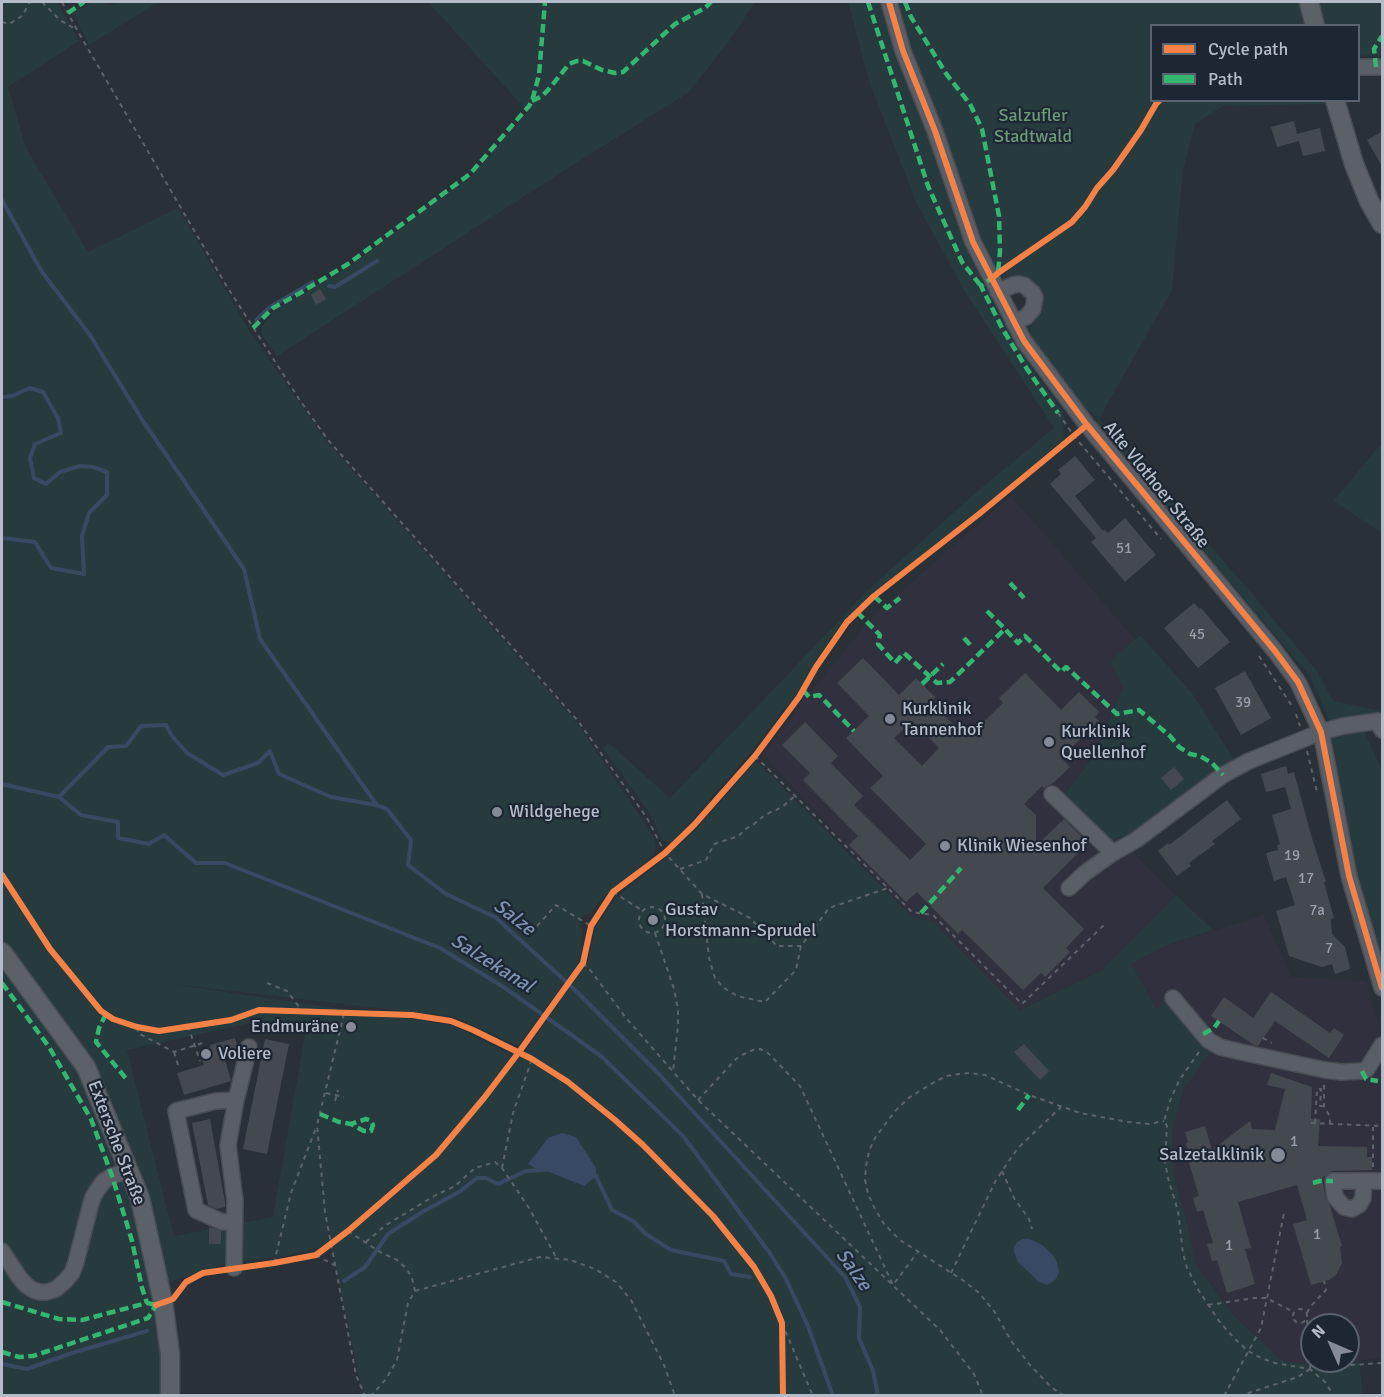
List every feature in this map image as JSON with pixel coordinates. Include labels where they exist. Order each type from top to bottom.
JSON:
[{"type":"main road","points":[[1309,2],[1315,24]]},
{"type":"main road","points":[[1336,102],[1354,164],[1369,201],[1383,224]]},
{"type":"main road","name":"Extersche Straße","points":[[2,952],[86,1067],[140,1198],[163,1302],[170,1354],[170,1395]]},
{"type":"street","name":"Alte Vlothoer Straße","points":[[889,2],[903,51],[936,131],[973,242],[1024,341],[1087,425],[1275,651],[1298,682],[1321,732],[1349,876],[1383,988]]},
{"type":"street","points":[[1360,67],[1383,67]]},
{"type":"street","points":[[998,292],[1019,284],[1024,285],[1033,293],[1035,298],[1033,309],[1026,317],[1014,323]]},
{"type":"street","points":[[1069,888],[1085,873],[1136,840],[1223,775],[1249,761],[1304,738],[1342,726],[1378,721],[1383,730]]},
{"type":"street","points":[[1052,794],[1113,853]]},
{"type":"street","points":[[1173,998],[1208,1040],[1220,1047],[1341,1072],[1367,1069],[1383,1045]]},
{"type":"street","points":[[234,1268],[235,1201],[228,1145],[249,1047]]},
{"type":"street","points":[[235,1221],[222,1222],[196,1210],[176,1111],[216,1101],[236,1100]]},
{"type":"street","points":[[2,1251],[19,1277],[33,1290],[47,1292],[56,1289],[72,1273],[93,1197],[104,1181],[129,1170]]},
{"type":"path","points":[[2,22],[9,24],[22,16],[30,2]]},
{"type":"path","points":[[42,2],[60,20],[77,30]]},
{"type":"path","points":[[62,2],[226,285],[298,399],[328,440],[578,721],[647,818],[665,853],[702,894],[750,918],[777,946],[801,946]]},
{"type":"path","points":[[1058,413],[1074,436],[1167,545]]},
{"type":"path","points":[[1258,654],[1294,710],[1304,738],[1318,795]]},
{"type":"path","points":[[755,756],[912,912],[933,915],[1022,1004],[1105,924]]},
{"type":"path","points":[[680,869],[706,860],[714,844],[739,836],[744,830],[765,815],[783,807],[795,796]]},
{"type":"path","points":[[702,894],[709,958],[715,978],[724,988],[737,996],[765,1002],[796,970],[801,946],[830,908],[888,888]]},
{"type":"path","points":[[614,892],[643,910]]},
{"type":"path","points":[[537,926],[556,905],[591,926]]},
{"type":"path","points":[[655,907],[663,912],[665,924],[663,928],[655,933],[647,932],[641,926],[639,918],[643,910],[655,907]]},
{"type":"path","points":[[655,933],[674,989],[678,1009],[673,1072]]},
{"type":"path","points":[[584,963],[626,1018],[698,1100],[940,1330],[974,1374],[983,1395]]},
{"type":"path","points":[[267,983],[287,991],[303,1012]]},
{"type":"path","points":[[274,1263],[291,1193],[317,1125],[344,1014]]},
{"type":"path","points":[[188,1026],[200,1061]]},
{"type":"path","points":[[137,1027],[138,1033],[174,1052],[206,1042]]},
{"type":"path","points":[[1208,1040],[1180,1079],[1164,1121],[1167,1126],[1165,1162],[1178,1210],[1187,1268],[1208,1305],[1227,1330],[1248,1351],[1275,1363],[1300,1367]]},
{"type":"path","points":[[698,1100],[736,1059],[753,1050],[760,1049],[767,1052],[800,1086],[893,1285]]},
{"type":"path","points":[[174,1052],[178,1065]]},
{"type":"path","points":[[502,1168],[513,1113],[532,1059]]},
{"type":"path","points":[[1325,1070],[1324,1106],[1330,1117],[1330,1125]]},
{"type":"path","points":[[1064,1395],[1051,1387],[1030,1365],[1012,1342],[994,1311],[979,1293],[900,1240],[884,1224],[868,1194],[866,1166],[869,1151],[875,1138],[897,1109],[910,1097],[947,1076],[969,1073],[985,1075],[1061,1107],[1091,1115],[1149,1124],[1164,1121]]},
{"type":"path","points":[[1315,1124],[1317,1089],[1321,1089],[1320,1106],[1324,1106]]},
{"type":"path","points":[[335,1101],[338,1090]]},
{"type":"path","points":[[325,1092],[344,1097]]},
{"type":"path","points":[[951,1273],[1002,1171],[1018,1148],[1061,1107]]},
{"type":"path","points":[[1311,1123],[1383,1126]]},
{"type":"path","points":[[317,1125],[325,1212],[356,1375],[365,1395]]},
{"type":"path","points":[[1373,1126],[1373,1181]]},
{"type":"path","points":[[366,1242],[386,1225],[455,1186],[475,1168],[495,1162],[502,1168],[529,1208],[557,1259]]},
{"type":"path","points":[[1002,1171],[1014,1198],[1029,1219],[1032,1229]]},
{"type":"path","points":[[1224,1395],[1261,1328],[1284,1213]]},
{"type":"path","points":[[348,1231],[397,1260],[406,1268],[412,1278],[415,1292]]},
{"type":"path","points":[[893,1285],[918,1252]]},
{"type":"path","points":[[316,1255],[336,1266]]},
{"type":"path","points":[[371,1395],[386,1379],[397,1360],[408,1303],[415,1292],[540,1257],[570,1260],[595,1269],[616,1282],[631,1300],[664,1365],[675,1395]]},
{"type":"path","points":[[1294,1312],[1302,1309],[1307,1313],[1326,1290],[1324,1281]]},
{"type":"path","points":[[1208,1305],[1266,1298],[1294,1312]]},
{"type":"path","points":[[1294,1312],[1293,1317],[1296,1322],[1300,1323]]},
{"type":"path","points":[[782,1323],[813,1395]]},
{"type":"path","points":[[1360,1364],[1383,1363]]},
{"type":"path","points":[[1239,1395],[1298,1377],[1304,1373]]},
{"type":"path","points":[[1315,1373],[1325,1382],[1334,1395]]},
{"type":"shaded area","points":[[1011,496],[1135,639],[1110,661],[1123,687],[1095,754],[1064,795],[1110,841],[1118,838],[1176,895],[1102,970],[1020,1010],[932,921],[911,916],[763,754],[874,615]]},
{"type":"shaded area","name":"Salzetalklinik","points":[[1264,915],[1291,977],[1366,981],[1382,1037],[1382,1358],[1360,1361],[1360,1313],[1300,1313],[1300,1363],[1283,1361],[1233,1315],[1196,1264],[1175,1178],[1172,1132],[1184,1089],[1211,1052],[1156,1008],[1132,964],[1163,947]]},
{"type":"green space","points":[[2,2],[57,2],[79,41],[8,87],[26,148],[88,252],[178,208],[250,332],[326,441],[577,723],[654,837],[656,846],[654,854],[648,860],[604,896],[590,913],[583,916],[579,924],[582,935],[581,955],[577,966],[518,1046],[455,1017],[172,984],[451,1025],[520,1059],[588,961],[595,928],[617,896],[650,871],[695,831],[756,761],[911,916],[932,921],[1020,1010],[1102,970],[1176,895],[1213,930],[1163,947],[1132,964],[1156,1008],[1166,1003],[1211,1052],[1184,1089],[1172,1132],[1175,1178],[1196,1264],[1233,1315],[1283,1361],[1300,1363],[1300,1373],[1360,1373],[1360,1370],[1363,1395],[363,1395],[331,1245],[286,1256],[232,1262],[166,1283],[158,1239],[156,1292],[161,1345],[161,1395],[2,1395],[2,1257],[22,1272],[2,1241]],"holes":[[[251,1023],[306,1029],[273,1217],[174,1236],[127,1050]]]},
{"type":"green space","points":[[92,2],[106,2],[109,6],[118,2],[159,2],[89,45],[73,13]]},
{"type":"green space","points":[[428,2],[755,2],[730,40],[688,93],[277,356],[261,333],[261,328],[275,310],[349,267],[472,175],[528,112]]},
{"type":"green space","name":"Salzufler Stadtwald","points":[[848,2],[1300,2],[1306,24],[1150,24],[1150,102],[1324,102],[1325,104],[1223,106],[1195,124],[1183,170],[1172,290],[1099,419],[1317,671],[1333,701],[1382,711],[1331,723],[1309,675],[1096,425],[1098,419],[1081,403],[1055,371],[1030,332],[1040,299],[1004,283],[1002,279],[1006,272],[1001,265],[994,267],[981,278],[1010,333],[1063,412],[1064,440],[872,594],[844,620],[797,693],[751,752],[677,837],[670,843],[663,840],[650,814],[603,748],[609,743],[670,798],[867,591],[974,494],[1054,428],[965,292],[916,202],[869,81]]},
{"type":"green space","points":[[1319,2],[1382,2],[1382,55],[1360,56],[1360,24],[1324,24]]},
{"type":"green space","points":[[1382,443],[1382,533],[1333,501]]},
{"type":"green space","points":[[1141,636],[1192,693],[1235,761],[1137,831],[1110,841],[1064,795],[1095,754],[1123,687],[1110,661]]},
{"type":"green space","points":[[1362,727],[1382,770],[1382,963],[1356,866],[1331,736]]},
{"type":"water","points":[[562,1133],[576,1137],[596,1168],[596,1176],[584,1186],[549,1172],[540,1171],[528,1164],[548,1138]]},
{"type":"water","points":[[1023,1239],[1030,1239],[1042,1245],[1052,1254],[1059,1272],[1051,1283],[1047,1285],[1039,1282],[1018,1262],[1014,1247]]},
{"type":"building","points":[[1294,121],[1297,134],[1320,128],[1325,151],[1303,156],[1299,141],[1277,147],[1271,127]]},
{"type":"building","points":[[1383,131],[1383,168],[1367,140]]},
{"type":"building","points":[[320,289],[326,299],[316,305],[311,295]]},
{"type":"building","points":[[1075,456],[1095,480],[1075,496],[1103,531],[1108,533],[1125,518],[1156,555],[1125,582],[1091,542],[1096,538],[1050,484],[1061,474],[1058,470]]},
{"type":"building","points":[[1194,603],[1230,642],[1198,668],[1164,628]]},
{"type":"building","points":[[863,658],[899,695],[916,678],[935,697],[931,702],[967,738],[1003,703],[999,698],[1025,673],[1061,710],[1079,692],[1099,712],[1095,717],[1099,721],[1061,758],[1070,767],[1052,784],[1044,788],[1042,786],[1024,804],[1036,815],[1036,846],[1064,819],[1088,843],[1043,888],[1084,929],[1066,948],[1070,952],[1045,977],[1041,973],[1023,990],[962,930],[958,934],[917,892],[906,902],[849,845],[858,836],[803,780],[810,773],[782,745],[805,722],[838,756],[831,763],[863,796],[854,805],[910,860],[926,844],[870,788],[883,776],[846,738],[869,716],[837,683]],"holes":[[[912,721],[939,748],[922,766],[894,738]]]},
{"type":"building","points":[[1245,671],[1271,718],[1241,735],[1215,688]]},
{"type":"building","points":[[1286,766],[1288,774],[1294,772],[1326,882],[1324,882],[1334,918],[1331,919],[1332,934],[1345,947],[1349,963],[1350,969],[1335,974],[1332,964],[1322,967],[1289,956],[1276,911],[1295,905],[1286,877],[1274,881],[1266,853],[1278,850],[1277,845],[1280,844],[1272,815],[1291,809],[1285,787],[1266,792],[1261,774]]},
{"type":"building","points":[[1174,767],[1184,779],[1171,790],[1161,778]]},
{"type":"building","points":[[1227,800],[1241,819],[1212,841],[1215,844],[1189,863],[1191,866],[1177,876],[1158,851]]},
{"type":"building","points":[[1271,992],[1330,1033],[1334,1028],[1344,1035],[1329,1058],[1275,1021],[1258,1046],[1211,1016],[1224,997],[1253,1018]]},
{"type":"building","points":[[235,1038],[238,1048],[223,1053],[231,1081],[184,1095],[177,1073],[204,1065],[199,1051],[211,1047],[210,1045]]},
{"type":"building","points":[[265,1039],[289,1044],[267,1154],[243,1149]]},
{"type":"building","points":[[1024,1044],[1049,1071],[1040,1080],[1014,1052]]},
{"type":"building","points":[[1271,1073],[1312,1087],[1311,1119],[1320,1119],[1318,1146],[1367,1147],[1367,1157],[1372,1157],[1372,1170],[1332,1171],[1322,1178],[1326,1199],[1342,1246],[1340,1247],[1342,1263],[1336,1275],[1329,1280],[1311,1285],[1293,1224],[1307,1220],[1297,1185],[1238,1202],[1251,1248],[1245,1249],[1255,1284],[1227,1293],[1217,1260],[1212,1261],[1207,1244],[1213,1243],[1203,1210],[1197,1212],[1193,1198],[1199,1196],[1186,1153],[1188,1142],[1185,1132],[1205,1126],[1212,1150],[1250,1121],[1252,1129],[1275,1130],[1285,1089],[1267,1085]]},
{"type":"building","points":[[210,1119],[225,1202],[225,1207],[217,1209],[208,1205],[192,1123]]},
{"type":"building","points":[[209,1227],[221,1231],[221,1244],[209,1244]]},
{"type":"waterway","points":[[2,200],[42,272],[90,335],[141,418],[244,569],[260,639],[376,804]]},
{"type":"waterway","points":[[329,286],[335,287],[377,261]]},
{"type":"waterway","points":[[256,320],[270,307],[313,282]]},
{"type":"waterway","name":"Salze","points":[[2,397],[12,396],[30,388],[43,392],[58,418],[61,433],[35,444],[30,458],[34,478],[46,484],[60,472],[80,466],[93,467],[107,472],[107,495],[89,513],[82,536],[84,574],[51,568],[35,542],[2,538]]},
{"type":"waterway","name":"Salze","points":[[2,784],[59,797],[108,747],[126,746],[141,726],[166,725],[172,736],[187,753],[223,775],[258,763],[270,751],[279,774],[331,797],[387,809],[411,840],[408,865],[446,894],[495,917],[573,988],[657,1072],[845,1277],[860,1307],[859,1338],[873,1371],[878,1396]]},
{"type":"waterway","name":"Salzekanal","points":[[59,797],[81,815],[118,822],[118,838],[149,844],[164,835],[196,863],[225,863],[440,948],[505,988],[601,1056],[683,1136],[769,1252],[785,1277],[808,1326],[833,1396]]},
{"type":"waterway","points":[[344,1281],[365,1267],[388,1234],[459,1192],[477,1178],[486,1178],[498,1184],[526,1171],[544,1170]]},
{"type":"waterway","points":[[591,1175],[596,1176],[612,1210],[633,1221],[646,1234],[671,1250],[724,1261],[731,1274],[750,1277]]},
{"type":"waterway","points":[[2,1364],[27,1369],[147,1331]]},
{"type":"marked path","points":[[68,13],[84,2]]},
{"type":"marked path","points":[[253,328],[273,308],[348,264],[470,174],[532,101],[539,75],[545,2]]},
{"type":"marked path","points":[[532,101],[542,96],[569,64],[577,61],[583,61],[602,70],[623,72],[675,24],[705,8],[711,2]]},
{"type":"marked path","points":[[868,2],[928,186],[962,262],[981,286]]},
{"type":"marked path","points":[[905,2],[911,17],[947,75],[970,104],[982,129],[999,216],[998,273]]},
{"type":"marked path","points":[[1376,67],[1374,49],[1382,36]]},
{"type":"marked path","points":[[994,276],[981,286],[1002,328],[1058,413]]},
{"type":"marked path","points":[[1010,583],[1024,598]]},
{"type":"marked path","points":[[874,596],[887,608],[900,598]]},
{"type":"marked path","points":[[987,611],[1005,629]]},
{"type":"marked path","points":[[857,612],[880,635],[878,644],[895,663],[904,653],[937,683],[950,682],[1005,629],[1018,643],[1025,636],[1061,672],[1066,667],[1117,714],[1139,710],[1170,736],[1179,747],[1212,763],[1223,775]]},
{"type":"marked path","points":[[964,638],[973,648]]},
{"type":"marked path","points":[[922,684],[943,664]]},
{"type":"marked path","points":[[803,690],[809,697],[819,695],[854,731]]},
{"type":"marked path","points":[[921,913],[961,868]]},
{"type":"marked path","points":[[2,983],[49,1047],[91,1119],[126,1221],[147,1303]]},
{"type":"marked path","points":[[106,1014],[99,1028],[96,1042],[128,1081]]},
{"type":"marked path","points":[[1203,1034],[1214,1028],[1219,1021]]},
{"type":"marked path","points":[[1362,1071],[1366,1079],[1378,1081]]},
{"type":"marked path","points":[[1018,1110],[1029,1095]]},
{"type":"marked path","points":[[320,1114],[351,1124],[364,1131],[371,1131],[373,1125],[366,1119],[351,1124]]},
{"type":"marked path","points":[[1313,1183],[1333,1181]]},
{"type":"marked path","points":[[2,1302],[59,1319],[82,1320],[147,1303],[156,1305],[159,1303]]},
{"type":"marked path","points":[[2,1352],[19,1357],[33,1356],[148,1318],[156,1305]]},
{"type":"cycle path","points":[[889,2],[903,51],[935,131],[973,242],[1024,341],[1087,425],[1275,651],[1298,682],[1321,732],[1349,876],[1382,988]]},
{"type":"cycle path","points":[[991,279],[1072,222],[1113,170],[1158,102]]},
{"type":"cycle path","points":[[156,1305],[173,1299],[186,1282],[203,1273],[316,1255],[348,1231],[436,1155],[484,1098],[583,963],[591,926],[613,892],[665,853],[694,825],[755,756],[799,697],[816,667],[847,622],[874,596],[1087,425]]},
{"type":"cycle path","points":[[2,875],[50,949],[101,1011],[113,1019],[159,1031],[231,1020],[259,1010],[412,1015],[451,1021],[473,1030],[532,1059],[568,1082],[643,1145],[713,1216],[754,1267],[771,1296],[782,1323],[783,1396]]},
{"type":"place","name":"Kurklinik Tannenhof","points":[[890,719]]},
{"type":"place","name":"Kurklinik Quellenhof","points":[[1049,742]]},
{"type":"place","name":"Wildgehege","points":[[497,812]]},
{"type":"place","name":"Klinik Wiesenhof","points":[[945,846]]},
{"type":"place","name":"Gustav Horstmann-Sprudel","points":[[653,920]]},
{"type":"place","name":"Endmuräne","points":[[351,1027]]},
{"type":"place","name":"Voliere","points":[[206,1054]]},
{"type":"place","name":"Salzetalklinik","points":[[1278,1155]]}]
